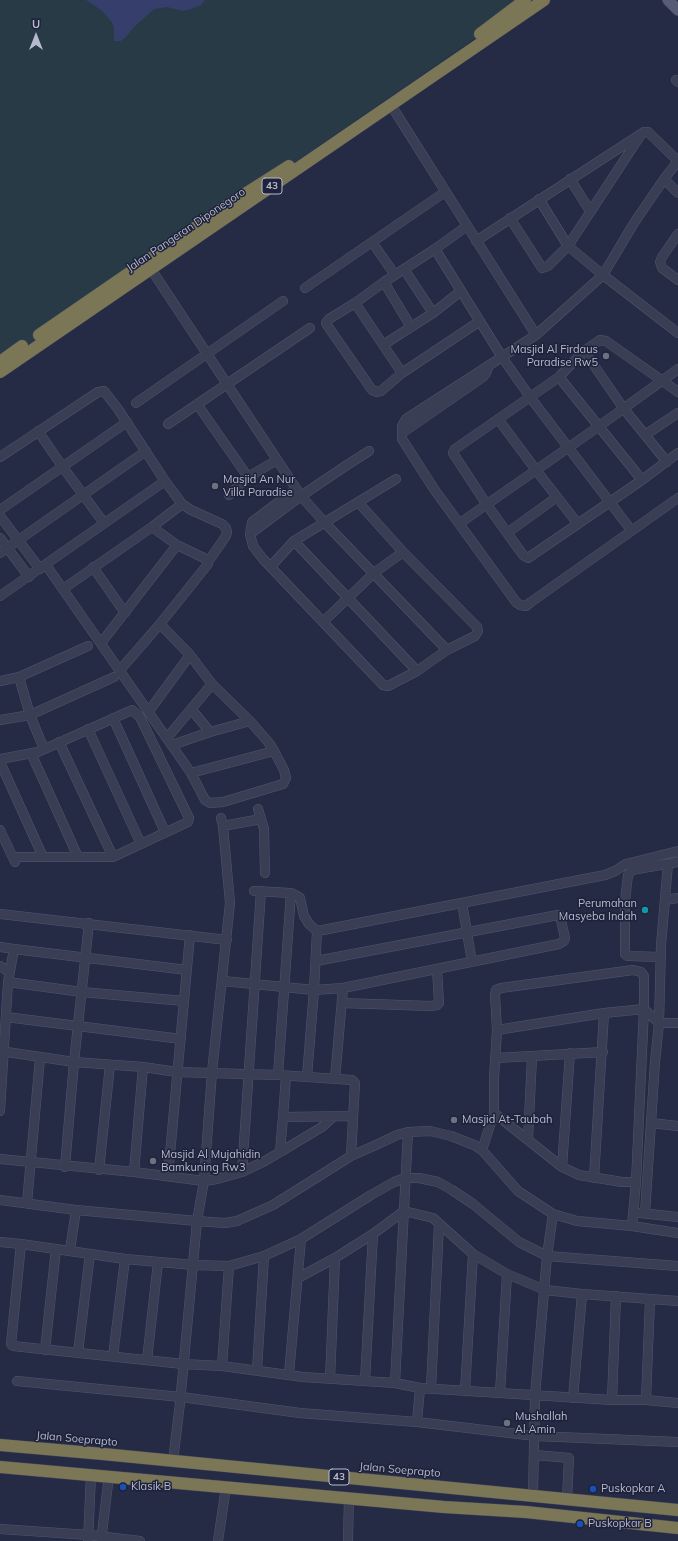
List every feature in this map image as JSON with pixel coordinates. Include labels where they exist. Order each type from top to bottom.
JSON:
[{"type":"highway","name":"Jalan Pangeran Diponegoro","points":[[0,362],[236,200],[407,86],[493,26],[526,0]]},
{"type":"highway","name":"Jalan Pangeran Diponegoro","points":[[0,372],[544,0]]},
{"type":"highway","name":"Jalan Soeprapto","points":[[0,1445],[678,1510]]},
{"type":"highway","name":"43","points":[[0,1467],[444,1507],[526,1512],[678,1528]]},
{"type":"main road","points":[[668,0],[678,10]]},
{"type":"street","points":[[391,105],[536,336]]},
{"type":"street","points":[[476,241],[642,133],[648,132],[678,161],[634,223],[603,275],[536,336],[488,365],[406,419],[402,426],[402,439],[434,489],[516,602],[520,605],[526,606],[678,498]]},
{"type":"street","points":[[510,218],[542,268],[548,266],[568,246],[642,133]]},
{"type":"street","points":[[570,179],[590,211]]},
{"type":"street","points":[[664,179],[678,193]]},
{"type":"street","points":[[305,288],[445,192]]},
{"type":"street","points":[[539,199],[568,246],[678,333]]},
{"type":"street","points":[[467,226],[326,322],[374,392],[381,391],[402,373],[480,321]]},
{"type":"street","points":[[678,234],[660,262],[662,268],[678,280]]},
{"type":"street","points":[[372,242],[395,275]]},
{"type":"street","points":[[435,249],[502,357],[530,397],[631,530]]},
{"type":"street","points":[[151,269],[299,492],[325,523],[447,650]]},
{"type":"street","points":[[404,269],[433,313]]},
{"type":"street","points":[[384,282],[411,327]]},
{"type":"street","points":[[383,345],[433,313],[461,291]]},
{"type":"street","points":[[136,403],[283,301]]},
{"type":"street","points":[[355,303],[402,373]]},
{"type":"street","points":[[168,424],[310,328]]},
{"type":"street","points":[[678,392],[603,340],[584,351],[559,377],[498,418],[455,449],[453,453],[487,505],[523,555],[528,558],[611,502],[678,453]]},
{"type":"street","points":[[584,351],[624,409],[667,462]]},
{"type":"street","points":[[460,523],[569,448],[678,369]]},
{"type":"street","points":[[559,377],[642,480]]},
{"type":"street","points":[[0,457],[98,392],[106,392],[182,504],[191,510],[222,524],[226,528],[228,532],[226,536],[206,567],[160,624],[120,670]]},
{"type":"street","points":[[197,404],[248,478]]},
{"type":"street","points":[[645,435],[678,413]]},
{"type":"street","points":[[498,418],[578,524]]},
{"type":"street","points":[[0,510],[127,422]]},
{"type":"street","points":[[38,431],[104,523]]},
{"type":"street","points":[[4,550],[146,451]]},
{"type":"street","points":[[358,502],[403,552],[476,627],[478,632],[475,636],[447,650],[417,671],[392,685],[385,686],[271,566],[253,546],[250,534],[252,522],[299,492],[369,451]]},
{"type":"street","points":[[229,495],[248,478],[277,460]]},
{"type":"street","points":[[271,566],[294,542],[396,479]]},
{"type":"street","points":[[0,596],[165,481]]},
{"type":"street","points":[[507,533],[557,498]]},
{"type":"street","points":[[62,589],[152,527],[182,504]]},
{"type":"street","points":[[0,516],[62,589],[101,643],[191,773],[204,800],[210,803],[223,802],[283,784],[286,778],[284,770],[269,743],[250,721],[212,684],[190,655],[160,624]]},
{"type":"street","points":[[152,527],[177,545],[206,559],[208,562]]},
{"type":"street","points":[[0,538],[4,550],[29,576]]},
{"type":"street","points":[[294,542],[417,671]]},
{"type":"street","points":[[101,643],[177,545]]},
{"type":"street","points":[[324,622],[374,573],[403,552]]},
{"type":"street","points":[[93,567],[125,613]]},
{"type":"street","points":[[0,681],[19,677],[88,646]]},
{"type":"street","points":[[149,711],[190,655]]},
{"type":"street","points":[[19,677],[30,715],[44,749]]},
{"type":"street","points":[[0,720],[30,715],[114,677]]},
{"type":"street","points":[[170,741],[212,684]]},
{"type":"street","points":[[0,759],[44,749],[132,710],[140,717],[189,818],[188,822],[113,857],[43,857],[14,860],[0,830]]},
{"type":"street","points":[[192,710],[210,732]]},
{"type":"street","points":[[113,718],[165,832]]},
{"type":"street","points":[[170,741],[250,721]]},
{"type":"street","points":[[88,729],[141,844]]},
{"type":"street","points":[[59,742],[113,857]]},
{"type":"street","points":[[191,773],[274,752]]},
{"type":"street","points":[[31,753],[78,857]]},
{"type":"street","points":[[0,762],[43,857]]},
{"type":"street","points":[[258,809],[264,829],[266,873]]},
{"type":"street","points":[[173,1461],[194,1265],[197,1221],[204,1180],[212,1072],[223,981],[230,903],[222,822],[261,819]]},
{"type":"street","points":[[317,931],[604,874],[615,871],[626,864],[678,852]]},
{"type":"street","points":[[661,957],[625,956],[625,901],[628,875],[632,870],[678,862]]},
{"type":"street","points":[[645,1213],[659,1022],[664,900],[668,864]]},
{"type":"street","points":[[242,1172],[255,985],[257,891],[291,893],[299,896],[304,916],[309,924],[317,931]]},
{"type":"street","points":[[280,1152],[283,1117],[282,1076],[284,988],[291,893]]},
{"type":"street","points":[[664,900],[678,898]]},
{"type":"street","points":[[462,903],[472,962]]},
{"type":"street","points":[[0,914],[227,940]]},
{"type":"street","points":[[223,981],[314,990],[343,988],[559,944],[564,941],[565,938],[560,916],[558,915],[316,961]]},
{"type":"street","points":[[65,1166],[74,1062],[89,924]]},
{"type":"street","points":[[307,1077],[317,931]]},
{"type":"street","points":[[168,1176],[190,935]]},
{"type":"street","points":[[0,947],[187,970]]},
{"type":"street","points":[[0,1111],[2,1051],[9,972],[14,949]]},
{"type":"street","points":[[0,966],[9,972]]},
{"type":"street","points":[[342,1003],[437,1005],[437,969]]},
{"type":"street","points":[[482,1150],[494,1113],[497,1030],[496,990],[501,988],[638,970],[644,976],[644,1009],[636,1182],[632,1226]]},
{"type":"street","points":[[8,982],[82,992],[184,1001]]},
{"type":"street","points":[[0,990],[8,982]]},
{"type":"street","points":[[335,1079],[343,988]]},
{"type":"street","points":[[497,1030],[604,1013],[644,1009],[659,1022],[678,1023]]},
{"type":"street","points":[[594,1178],[603,1052],[604,1013]]},
{"type":"street","points":[[6,1017],[181,1039]]},
{"type":"street","points":[[2,1051],[40,1058],[143,1067],[177,1072],[212,1072],[352,1080],[355,1083],[351,1156]]},
{"type":"street","points":[[496,1058],[603,1052]]},
{"type":"street","points":[[562,1167],[570,1054]]},
{"type":"street","points":[[528,1140],[532,1056]]},
{"type":"street","points":[[27,1203],[40,1058]]},
{"type":"street","points":[[99,1170],[110,1065]]},
{"type":"street","points":[[134,1172],[143,1067]]},
{"type":"street","points":[[494,1113],[562,1167],[579,1175],[636,1182]]},
{"type":"street","points":[[283,1117],[353,1116]]},
{"type":"street","points":[[0,1160],[204,1180],[217,1179],[242,1172],[280,1152],[322,1127],[333,1117]]},
{"type":"street","points":[[651,1123],[678,1126]]},
{"type":"street","points":[[0,1200],[76,1210],[225,1223],[250,1217],[274,1205],[351,1156],[397,1135],[408,1132],[430,1131],[450,1136],[474,1145],[482,1150],[518,1190],[552,1214],[577,1221],[632,1226],[678,1234]]},
{"type":"street","points":[[395,1382],[408,1132]]},
{"type":"street","points":[[0,1242],[56,1250],[70,1250],[125,1259],[194,1265],[229,1266],[264,1256],[301,1239],[394,1182],[405,1178],[419,1178],[438,1182],[452,1190],[474,1204],[519,1242],[547,1256],[678,1266]]},
{"type":"street","points":[[70,1250],[76,1210]]},
{"type":"street","points":[[404,1211],[433,1218],[473,1254],[507,1274],[545,1290],[650,1300],[678,1301]]},
{"type":"street","points":[[298,1278],[335,1258],[373,1234],[404,1211]]},
{"type":"street","points":[[633,1212],[678,1217]]},
{"type":"street","points":[[533,1496],[535,1396],[552,1214]]},
{"type":"street","points":[[431,1388],[439,1224]]},
{"type":"street","points":[[365,1381],[373,1234]]},
{"type":"street","points":[[288,1374],[301,1239]]},
{"type":"street","points":[[21,1244],[11,1345],[45,1350],[183,1364],[222,1366],[330,1379],[395,1382],[420,1388],[535,1396],[612,1400],[646,1400],[678,1403]]},
{"type":"street","points":[[45,1350],[56,1250]]},
{"type":"street","points":[[78,1353],[90,1254]]},
{"type":"street","points":[[465,1391],[473,1254]]},
{"type":"street","points":[[256,1370],[264,1256]]},
{"type":"street","points":[[330,1379],[335,1258]]},
{"type":"street","points":[[113,1356],[125,1259]]},
{"type":"street","points":[[147,1360],[158,1262]]},
{"type":"street","points":[[222,1366],[229,1266]]},
{"type":"street","points":[[500,1393],[507,1274]]},
{"type":"street","points":[[573,1398],[582,1294]]},
{"type":"street","points":[[612,1400],[616,1296]]},
{"type":"street","points":[[646,1400],[650,1300]]},
{"type":"street","points":[[17,1381],[180,1397],[300,1413],[417,1422],[535,1436],[678,1442]]},
{"type":"street","points":[[417,1422],[420,1388]]},
{"type":"street","points":[[535,1455],[569,1458],[567,1499]]},
{"type":"street","points":[[89,1538],[91,1475]]},
{"type":"street","points":[[101,1539],[109,1476]]},
{"type":"street","points":[[218,1541],[226,1487]]},
{"type":"street","points":[[348,1541],[349,1498]]},
{"type":"street","points":[[0,1529],[89,1538],[140,1541]]},
{"type":"shaded area","points":[[0,0],[531,0],[0,365]]},
{"type":"water","points":[[86,0],[205,0],[201,5],[183,11],[167,7],[154,9],[121,41],[114,41],[114,27],[111,21],[101,10]]},
{"type":"place","name":"Masjid Al Firdaus Paradise Rw5","points":[[606,356]]},
{"type":"place","name":"Masjid An Nur Villa Paradise","points":[[215,486]]},
{"type":"place","name":"Perumahan Masyeba Indah","points":[[645,910]]},
{"type":"place","name":"Masjid At-Taubah","points":[[454,1120]]},
{"type":"place","name":"Masjid Al Mujahidin Bamkuning Rw3","points":[[153,1161]]},
{"type":"place","name":"Mushallah Al Amin","points":[[507,1423]]},
{"type":"place","name":"Klasik B","points":[[123,1487]]},
{"type":"place","name":"Puskopkar A","points":[[593,1489]]},
{"type":"place","name":"Puskopkar B","points":[[580,1524]]}]
